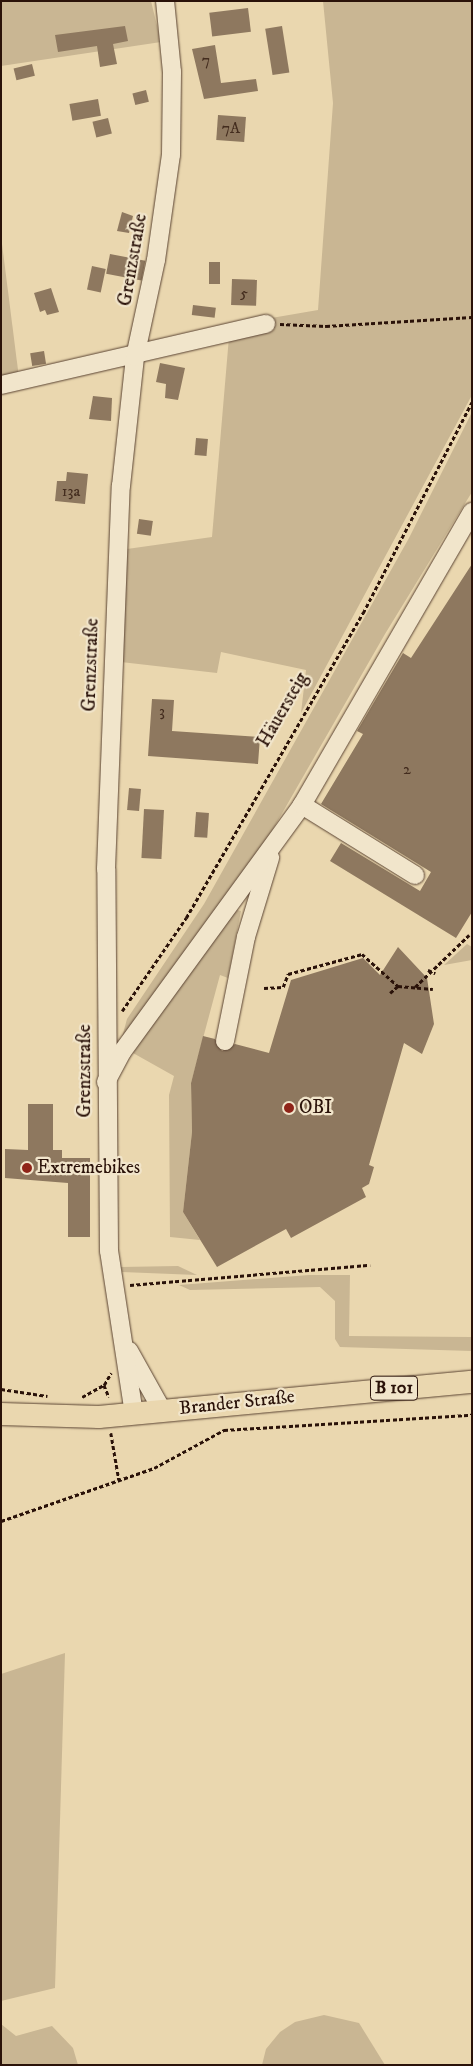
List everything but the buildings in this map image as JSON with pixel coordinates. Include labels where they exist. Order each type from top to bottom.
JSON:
[{"type":"main road","name":"Brander Straße","points":[[1,1414],[134,1414],[472,1382]]},
{"type":"street","name":"Grenzstraße","points":[[134,1414],[111,1287],[105,1084],[111,665],[121,486],[135,357],[156,260],[171,156],[172,72],[165,1]]},
{"type":"street","points":[[1,385],[135,357],[212,334],[266,324]]},
{"type":"street","points":[[105,1084],[122,1052],[302,805],[472,512]]},
{"type":"street","points":[[302,805],[415,875]]},
{"type":"street","points":[[225,1042],[246,937],[275,843]]},
{"type":"street","name":"Grenzstraße","points":[[120,1335],[162,1410]]},
{"type":"path","points":[[266,324],[326,326],[472,317]]},
{"type":"path","name":"Häuersteig","points":[[106,1023],[125,1009],[186,918],[363,613],[472,402]]},
{"type":"path","points":[[416,987],[428,970],[469,935]]},
{"type":"path","points":[[264,988],[283,987],[288,974],[362,954],[398,986],[433,989]]},
{"type":"path","points":[[428,970],[435,973]]},
{"type":"path","points":[[390,993],[398,986]]},
{"type":"path","points":[[111,1287],[370,1265]]},
{"type":"path","points":[[74,1398],[104,1385],[112,1367]]},
{"type":"path","points":[[1,1389],[52,1396]]},
{"type":"path","points":[[1,1521],[154,1468],[224,1430],[472,1415]]},
{"type":"shaded area","points":[[1,1],[151,1],[161,42],[1,66]]},
{"type":"shaded area","points":[[323,1],[472,1],[472,395],[301,713],[306,670],[221,652],[217,673],[121,662],[127,549],[212,537],[230,325],[318,310],[333,103]]},
{"type":"shaded area","points":[[1,236],[19,378],[1,382]]},
{"type":"shaded area","points":[[472,412],[472,492],[385,634],[230,904],[121,1041],[127,1019],[204,904],[409,538]]},
{"type":"shaded area","points":[[237,910],[241,911],[228,978],[220,975],[191,1083],[192,1132],[183,1212],[200,1240],[170,1237],[169,1095],[174,1076],[133,1053],[215,934]]},
{"type":"shaded area","points":[[467,944],[472,947],[472,960],[444,965]]},
{"type":"shaded area","points":[[178,1266],[197,1275],[122,1272],[121,1267]]},
{"type":"shaded area","points":[[309,1275],[350,1275],[349,1336],[471,1337],[472,1314],[472,1351],[340,1347],[335,1339],[335,1301],[320,1287],[190,1290],[179,1285]]},
{"type":"shaded area","points":[[65,1653],[55,1988],[1,2001],[1,1674]]},
{"type":"shaded area","points":[[324,2015],[359,2023],[385,2065],[262,2065],[266,2049],[280,2032],[295,2022]]},
{"type":"shaded area","points":[[1,2024],[16,2036],[52,2026],[73,2048],[78,2065],[1,2065]]},
{"type":"place","name":"OBI","points":[[289,1108]]},
{"type":"place","name":"Extremebikes","points":[[27,1168]]}]
